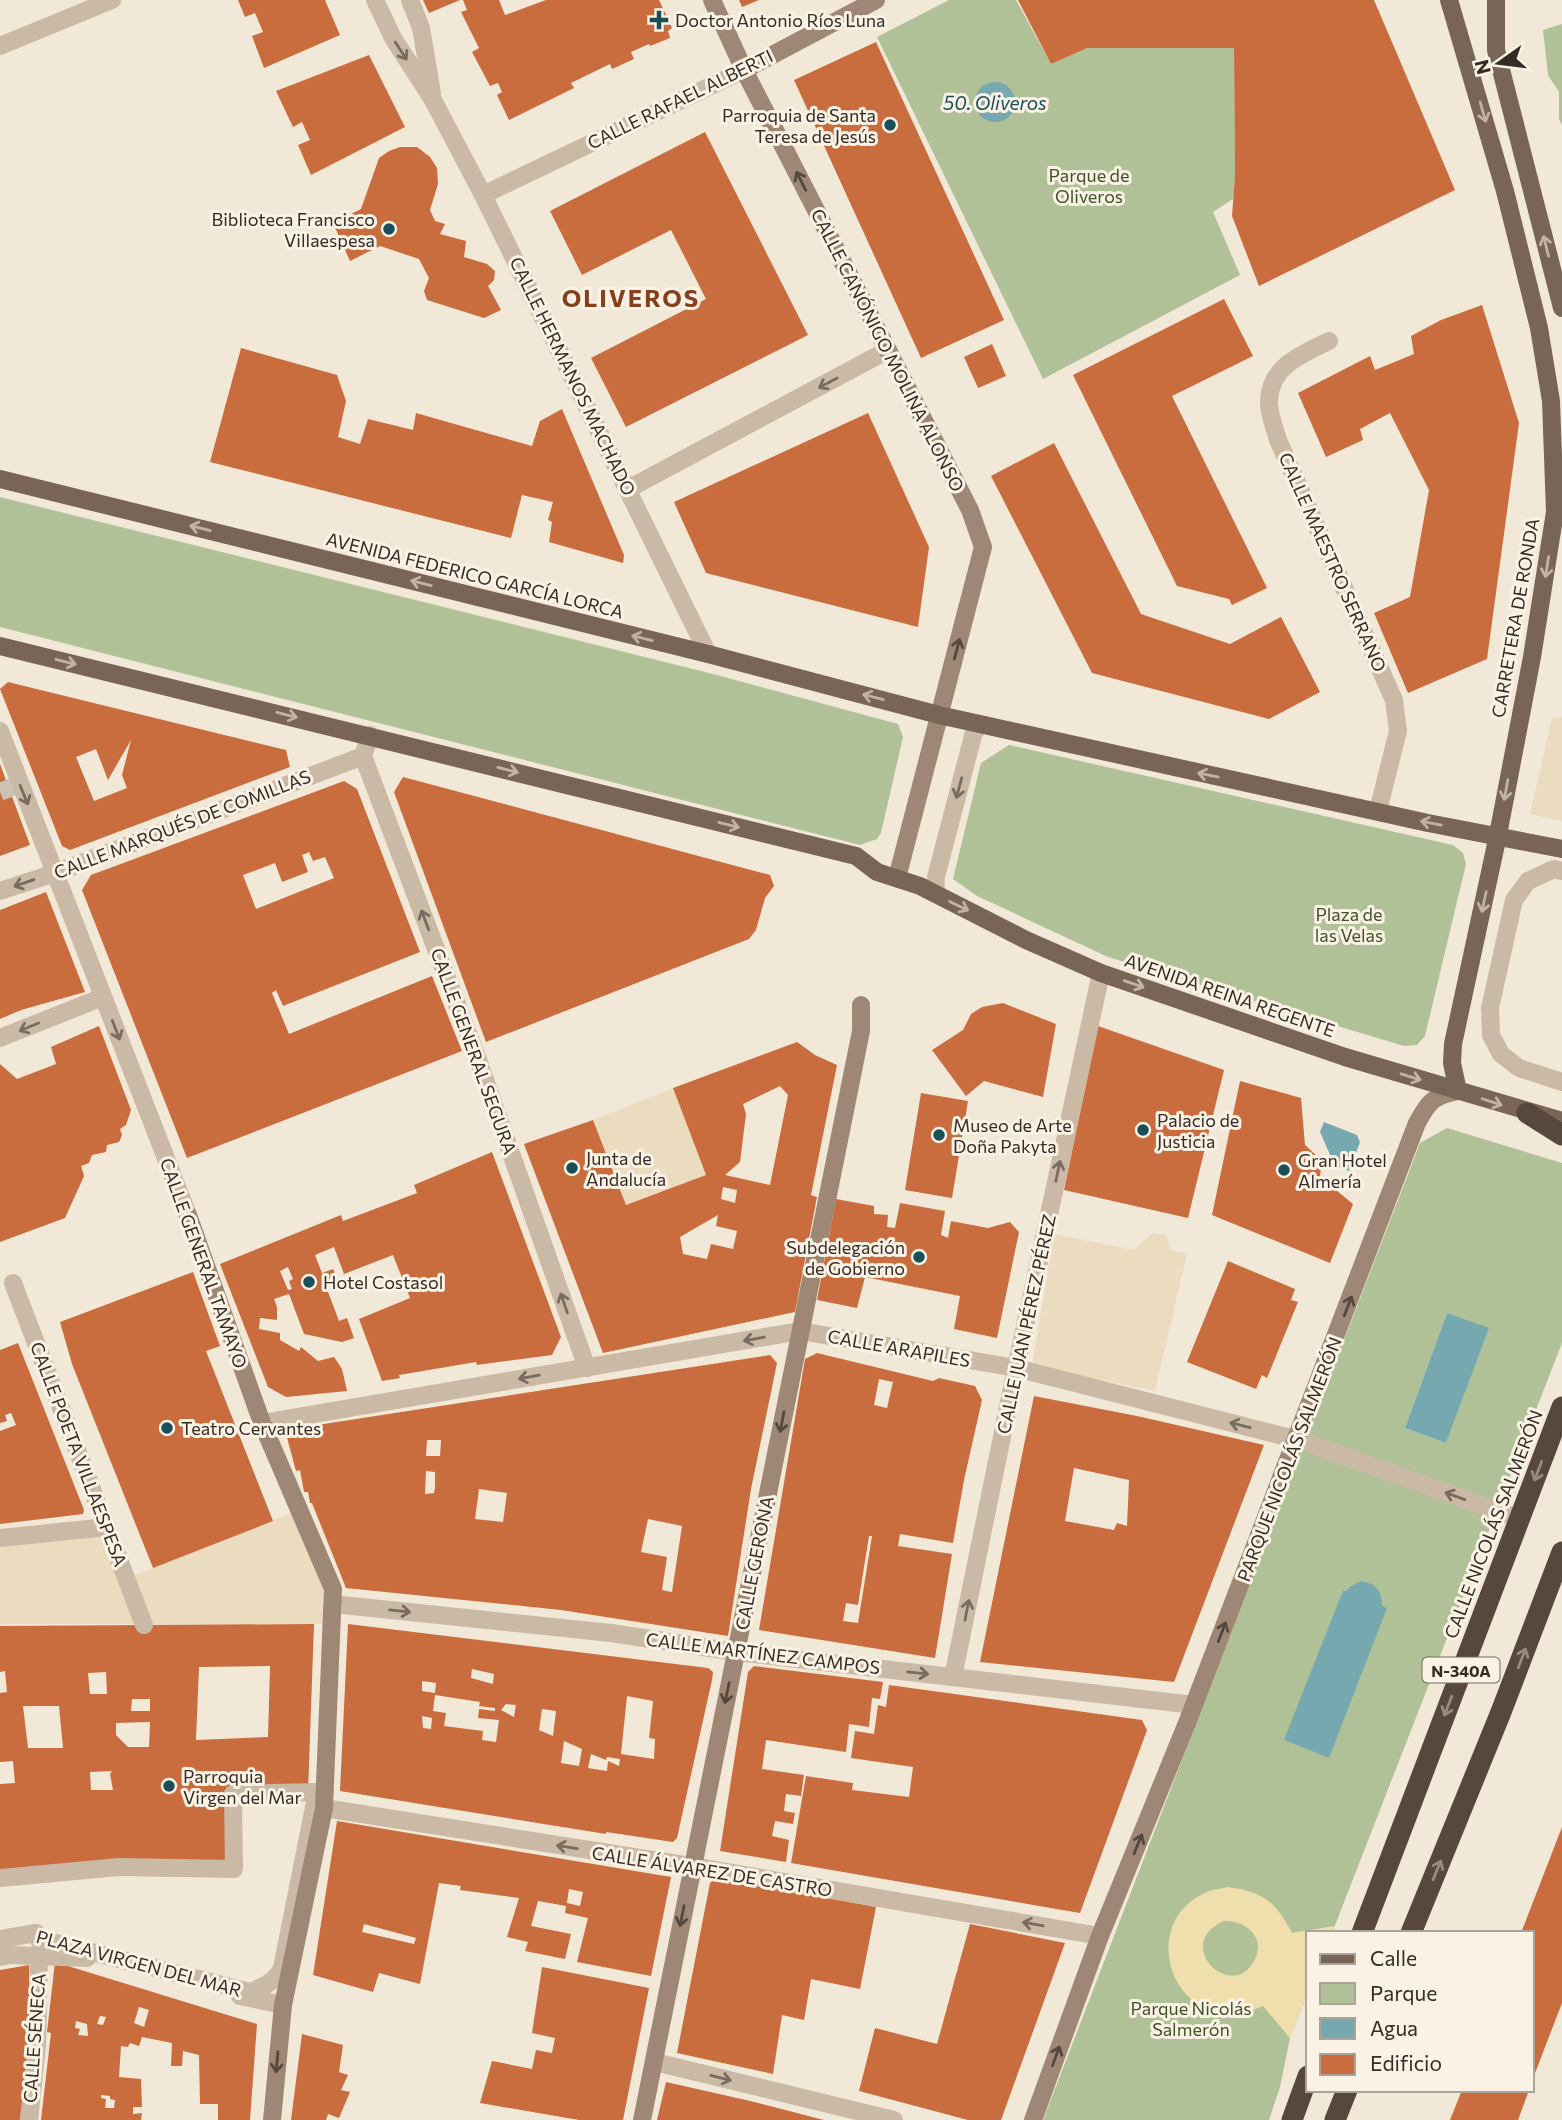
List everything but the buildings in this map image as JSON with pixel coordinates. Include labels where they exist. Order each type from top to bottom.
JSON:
[{"type":"highway","points":[[1527,1112],[1562,1135]]},
{"type":"highway","name":"CALLE NICOLÁS SALMERÓN","points":[[1363,1931],[1562,1407]]},
{"type":"highway","name":"N-340A","points":[[1413,1931],[1562,1552]]},
{"type":"highway","points":[[1292,2120],[1306,2082]]},
{"type":"highway","points":[[1335,2120],[1347,2092]]},
{"type":"main road","name":"CARRETERA DE RONDA","points":[[1449,0],[1505,191],[1539,328],[1551,401],[1558,517],[1498,835],[1453,1044],[1452,1063],[1458,1091]]},
{"type":"main road","points":[[1496,0],[1496,50],[1562,308]]},
{"type":"main road","name":"AVENIDA FEDERICO GARCÍA LORCA","points":[[0,479],[708,654],[939,715]]},
{"type":"main road","points":[[0,646],[856,856],[877,872],[897,878]]},
{"type":"main road","points":[[939,715],[1562,849]]},
{"type":"main road","name":"AVENIDA REINA REGENTE","points":[[897,878],[1101,973],[1346,1057],[1562,1121]]},
{"type":"street","points":[[0,46],[71,8],[111,0]]},
{"type":"street","name":"CALLE HERMANOS MACHADO","points":[[375,0],[393,38],[433,100],[483,195],[708,654]]},
{"type":"street","name":"CALLE HERMANOS MACHADO","points":[[410,0],[421,28],[433,100]]},
{"type":"street","name":"CALLE CANÓNIGO MOLINA ALONSO","points":[[712,0],[744,70],[970,510],[983,547],[897,878]]},
{"type":"street","name":"CALLE RAFAEL ALBERTI","points":[[483,195],[744,70],[876,0]]},
{"type":"street","name":"CALLE MAESTRO SERRANO","points":[[1329,341],[1291,360],[1274,377],[1269,404],[1279,440],[1394,700],[1398,731],[1378,811]]},
{"type":"street","points":[[628,489],[888,351]]},
{"type":"street","points":[[935,894],[936,877],[974,732],[981,724]]},
{"type":"street","name":"CALLE GENERAL TAMAYO","points":[[0,732],[188,1215],[262,1423],[333,1589],[324,1808]]},
{"type":"street","points":[[363,756],[370,736]]},
{"type":"street","name":"CALLE MARQUÉS DE COMILLAS","points":[[0,891],[55,873],[363,756]]},
{"type":"street","name":"CALLE GENERAL SEGURA","points":[[363,756],[478,1060],[587,1368]]},
{"type":"street","points":[[1562,871],[1554,869],[1528,881],[1514,900],[1489,1008],[1491,1035],[1501,1054],[1519,1068],[1562,1082]]},
{"type":"street","name":"CALLE JUAN PÉREZ PÉREZ","points":[[953,1677],[1101,973]]},
{"type":"street","points":[[0,1038],[103,997]]},
{"type":"street","name":"CALLE GERONA","points":[[642,2120],[858,1044],[861,1004]]},
{"type":"street","name":"PARQUE NICOLÁS SALMERÓN","points":[[1033,2120],[1100,1936],[1194,1705],[1417,1123],[1428,1102],[1442,1094],[1458,1091]]},
{"type":"street","name":"CALLE POETA VILLAESPESA","points":[[13,1283],[144,1625]]},
{"type":"street","name":"CALLE ARAPILES","points":[[262,1423],[800,1331],[1016,1368],[1296,1439],[1520,1519]]},
{"type":"street","points":[[0,1538],[107,1527]]},
{"type":"street","name":"CALLE MARTÍNEZ CAMPOS","points":[[332,1604],[611,1633],[736,1652],[1194,1705]]},
{"type":"street","name":"PLAZA VIRGEN DEL MAR","points":[[0,1878],[119,1867],[234,1869],[233,1794],[317,1792],[282,1968],[279,1975],[257,1990],[250,1992],[55,1942],[39,1941],[36,1933],[0,1939]]},
{"type":"street","points":[[272,2120],[283,2005],[324,1808]]},
{"type":"street","name":"CALLE ÁLVAREZ DE CASTRO","points":[[324,1808],[691,1866],[1100,1936]]},
{"type":"street","name":"CALLE SÉNECA","points":[[29,2120],[37,2045],[39,1956]]},
{"type":"street","points":[[0,1957],[99,1958],[201,1987],[283,2005]]},
{"type":"street","points":[[655,2062],[894,2120]]},
{"type":"green space","name":"Parque de Oliveros","points":[[949,0],[1016,0],[1051,64],[1087,47],[1234,48],[1233,199],[1213,212],[1240,275],[1043,379],[877,37]]},
{"type":"green space","points":[[1562,24],[1562,125],[1559,119],[1559,92],[1548,75],[1543,30]]},
{"type":"green space","points":[[0,497],[713,674],[898,724],[903,737],[881,833],[877,839],[860,845],[0,627]]},
{"type":"green space","name":"Plaza de las Velas","points":[[1009,745],[1453,845],[1463,853],[1466,864],[1425,1036],[1417,1045],[1404,1046],[1108,957],[977,896],[953,879],[981,763]]},
{"type":"green space","name":"Parque Nicolás Salmerón","points":[[1447,1128],[1562,1163],[1562,1343],[1333,1931],[1306,1931],[1306,1997],[1290,2038],[1280,2087],[1269,2120],[1043,2120],[1420,1143]],"holes":[[[1447,1313],[1488,1329],[1446,1443],[1405,1428]],[[1362,1581],[1378,1589],[1382,1606],[1328,1757],[1285,1740],[1343,1590],[1346,1591]]]},
{"type":"sand","points":[[1228,1887],[1251,1892],[1268,1900],[1292,1933],[1334,1926],[1333,1931],[1306,1931],[1306,1997],[1290,2038],[1263,2006],[1243,2013],[1217,2012],[1196,2003],[1181,1988],[1171,1968],[1169,1946],[1173,1925],[1186,1906],[1212,1890]],"holes":[[[1224,1921],[1239,1923],[1252,1931],[1256,1937],[1258,1951],[1245,1972],[1234,1976],[1211,1966],[1203,1943],[1209,1931]]]},
{"type":"shaded area","points":[[1562,717],[1562,821],[1530,814],[1552,718]]},
{"type":"shaded area","points":[[673,1088],[706,1175],[626,1205],[593,1120]]},
{"type":"shaded area","points":[[1153,1233],[1166,1235],[1171,1250],[1187,1254],[1155,1391],[1032,1366],[1054,1234],[1134,1250]]},
{"type":"shaded area","points":[[294,1512],[325,1595],[323,1624],[0,1624],[0,1538],[107,1527],[128,1578]]},
{"type":"water","name":"50. Oliveros","points":[[995,82],[1009,88],[1015,102],[1009,116],[995,122],[981,116],[975,102],[981,88]]},
{"type":"water","points":[[1324,1122],[1357,1135],[1360,1142],[1349,1171],[1335,1166],[1320,1132]]},
{"type":"water","points":[[1447,1313],[1489,1328],[1446,1443],[1405,1428]]},
{"type":"water","points":[[1362,1581],[1378,1589],[1382,1606],[1387,1608],[1329,1758],[1284,1740],[1343,1590],[1346,1591]]},
{"type":"tunnel","points":[[0,792],[20,784]]},
{"type":"place","name":"Doctor Antonio Ríos Luna","points":[[659,20]]},
{"type":"place","name":"Parroquia de Santa Teresa de Jesús","points":[[890,125]]},
{"type":"place","name":"Biblioteca Francisco Villaespesa","points":[[389,229]]},
{"type":"place","name":"Palacio de Justicia","points":[[1143,1130]]},
{"type":"place","name":"Museo de Arte Doña Pakyta","points":[[939,1135]]},
{"type":"place","name":"Junta de Andalucía","points":[[572,1168]]},
{"type":"place","name":"Gran Hotel Almería","points":[[1284,1170]]},
{"type":"place","name":"Subdelegación de Gobierno","points":[[919,1257]]},
{"type":"place","name":"Hotel Costasol","points":[[309,1282]]},
{"type":"place","name":"Teatro Cervantes","points":[[167,1428]]},
{"type":"place","name":"Parroquia Virgen del Mar","points":[[169,1786]]},
{"type":"district","name":"OLIVEROS","points":[[631,297]]}]
